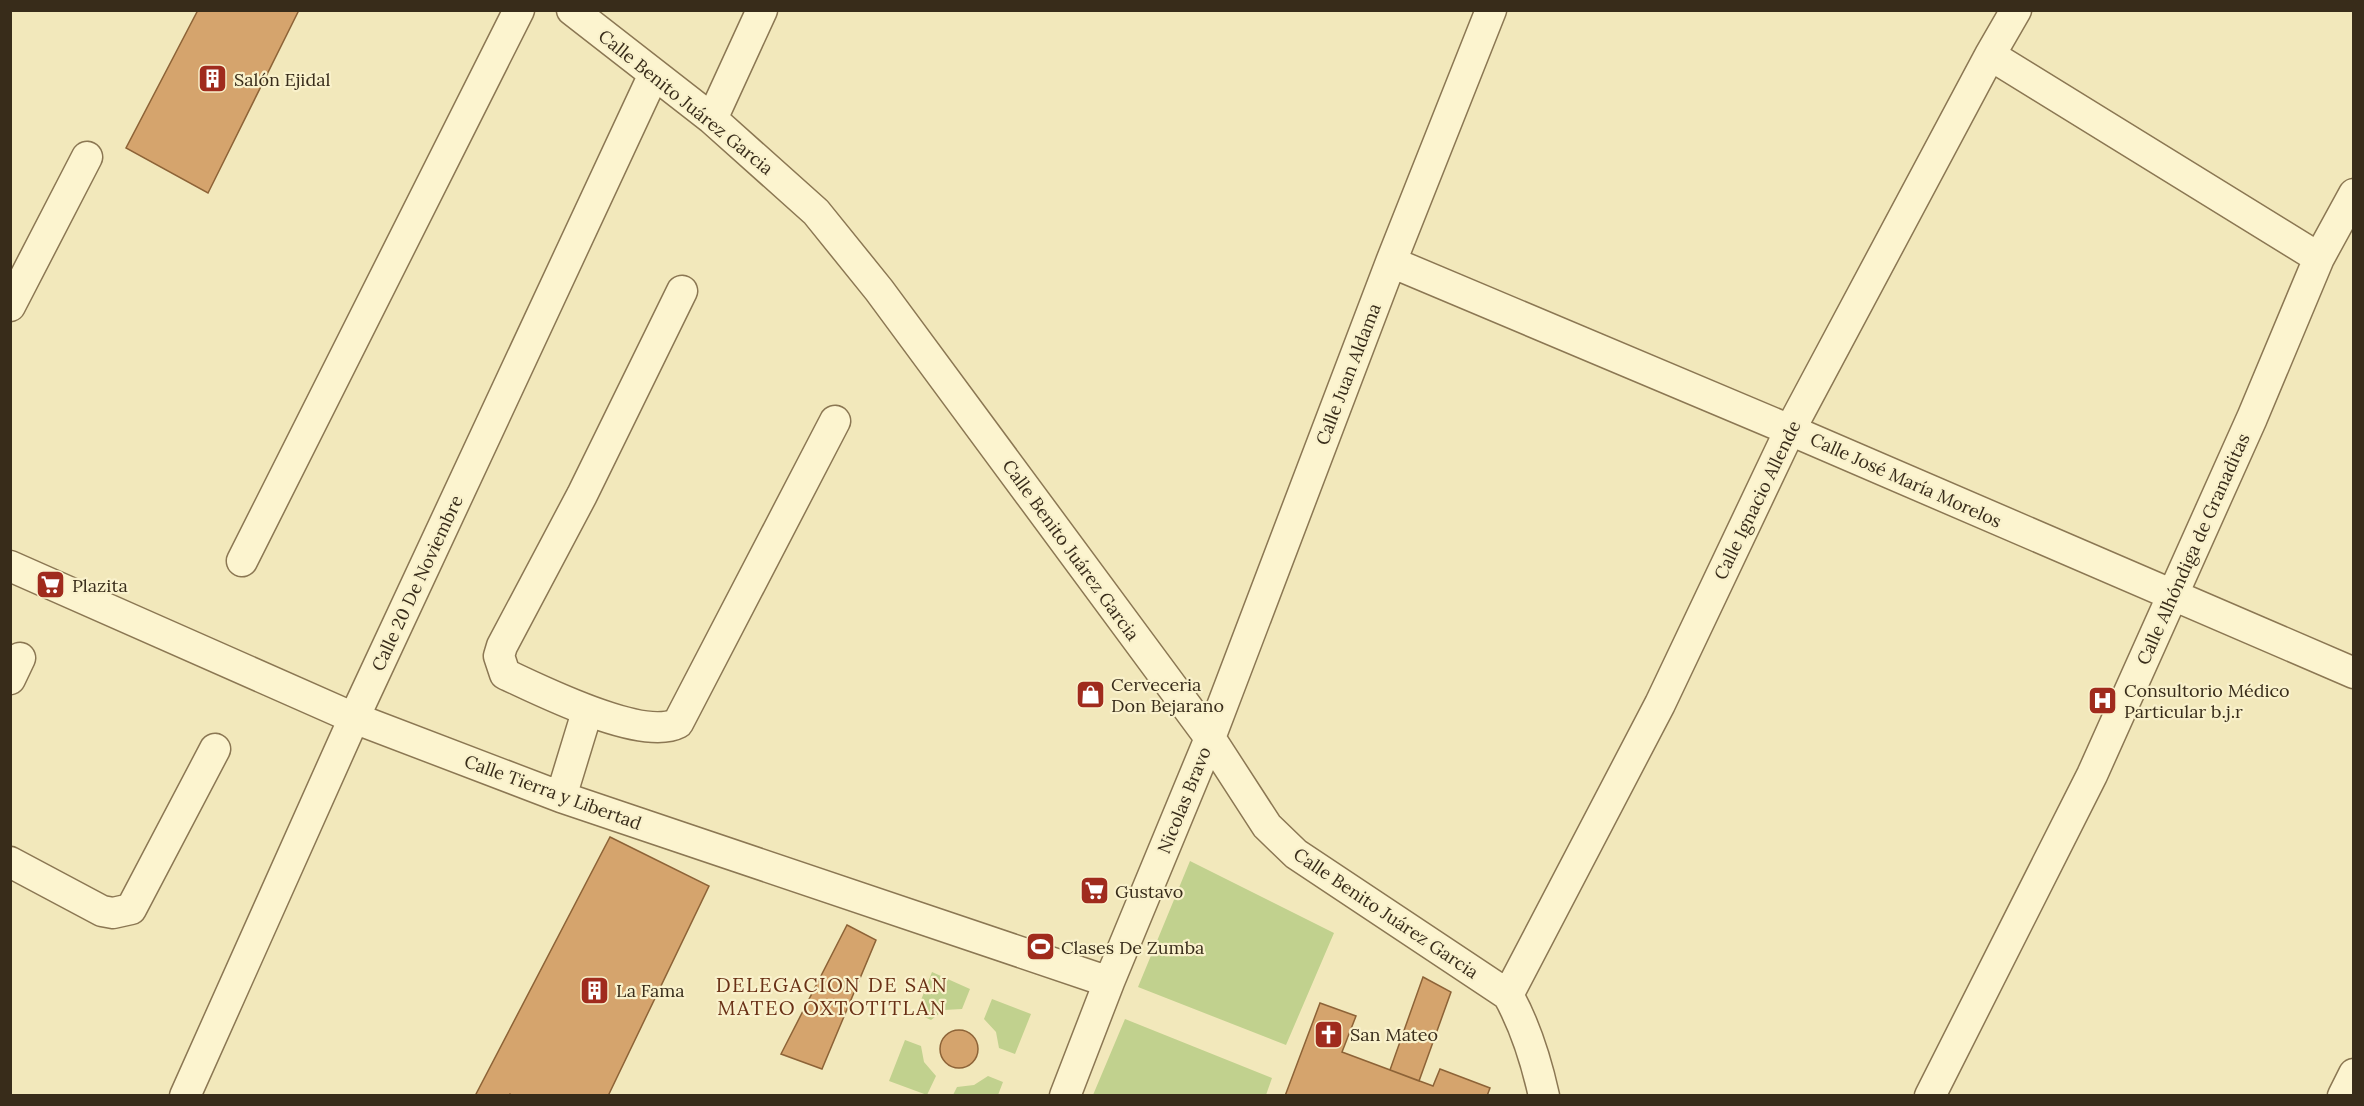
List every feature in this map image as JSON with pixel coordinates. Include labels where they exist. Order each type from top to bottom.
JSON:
[{"type":"street","points":[[242,561],[519,10]]},
{"type":"street","name":"Calle Benito Juárez Garcia","points":[[572,10],[712,118],[816,212],[879,290],[1210,738],[1267,826],[1296,854],[1508,995],[1521,1018],[1545,1095]]},
{"type":"street","points":[[712,118],[762,10]]},
{"type":"street","name":"Calle Juan Aldama","points":[[1210,738],[1391,262],[1491,10]]},
{"type":"street","name":"Calle Ignacio Allende","points":[[1508,995],[1660,704],[1790,430],[2016,10]]},
{"type":"street","points":[[1990,56],[2319,258]]},
{"type":"street","name":"Calle 20 De Noviembre","points":[[185,1095],[354,718],[654,74]]},
{"type":"street","points":[[10,306],[87,156]]},
{"type":"street","name":"Calle Alhóndiga de Granaditas","points":[[1930,1095],[2092,775],[2252,418],[2319,258],[2349,212]]},
{"type":"street","name":"Calle José María Morelos","points":[[1391,262],[1790,430],[2354,673]]},
{"type":"street","points":[[682,291],[582,495],[501,646],[500,664],[505,674],[587,712],[651,727],[672,727],[678,723],[836,422]]},
{"type":"street","name":"Calle Tierra y Libertad","points":[[10,566],[354,718],[561,797],[1109,982]]},
{"type":"street","points":[[561,797],[587,712]]},
{"type":"street","name":"Nicolas Bravo","points":[[1065,1095],[1210,738]]},
{"type":"street","points":[[10,862],[102,910],[113,914],[131,909],[215,749]]},
{"type":"street","points":[[2343,1095],[2354,1074]]},
{"type":"green space","points":[[1190,861],[1334,933],[1286,1045],[1138,987]]},
{"type":"green space","points":[[932,972],[970,989],[962,1009],[944,1010],[931,1020],[916,1013]]},
{"type":"green space","points":[[992,999],[1031,1014],[1015,1054],[999,1048],[996,1032],[984,1019]]},
{"type":"green space","points":[[1125,1019],[1272,1078],[1266,1095],[1093,1095]]},
{"type":"green space","points":[[905,1040],[921,1046],[924,1062],[936,1076],[927,1095],[889,1081]]},
{"type":"green space","points":[[988,1076],[1003,1082],[998,1095],[953,1095],[957,1087],[974,1085]]},
{"type":"building","name":"Salón Ejidal","points":[[198,10],[299,10],[208,193],[126,148]]},
{"type":"building","name":"La Fama","points":[[610,837],[709,886],[608,1096],[513,1096],[510,1094],[509,1096],[475,1096]]},
{"type":"building","points":[[847,925],[876,940],[822,1069],[781,1054]]},
{"type":"building","points":[[1423,977],[1451,992],[1419,1081],[1390,1070]]},
{"type":"building","name":"San Mateo","points":[[1320,1003],[1356,1016],[1342,1052],[1433,1086],[1440,1069],[1490,1088],[1487,1096],[1285,1096]]},
{"type":"building","points":[[959,1030],[966,1031],[972,1036],[977,1042],[977,1056],[972,1062],[966,1067],[959,1068],[952,1067],[946,1062],[941,1056],[940,1049],[941,1042],[946,1036],[952,1031]]},
{"type":"place","name":"Salón Ejidal","points":[[213,79]]},
{"type":"place","name":"Plazita","points":[[51,585]]},
{"type":"place","name":"Cerveceria Don Bejarano","points":[[1090,694]]},
{"type":"place","name":"Consultorio Médico Particular b.j.r","points":[[2103,700]]},
{"type":"place","name":"Gustavo","points":[[1094,891]]},
{"type":"place","name":"Clases De Zumba","points":[[1040,947]]},
{"type":"place","name":"La Fama","points":[[595,990]]},
{"type":"place","name":"San Mateo","points":[[1329,1034]]},
{"type":"district","name":"DELEGACION DE SAN MATEO OXTOTITLAN","points":[[832,996]]}]
